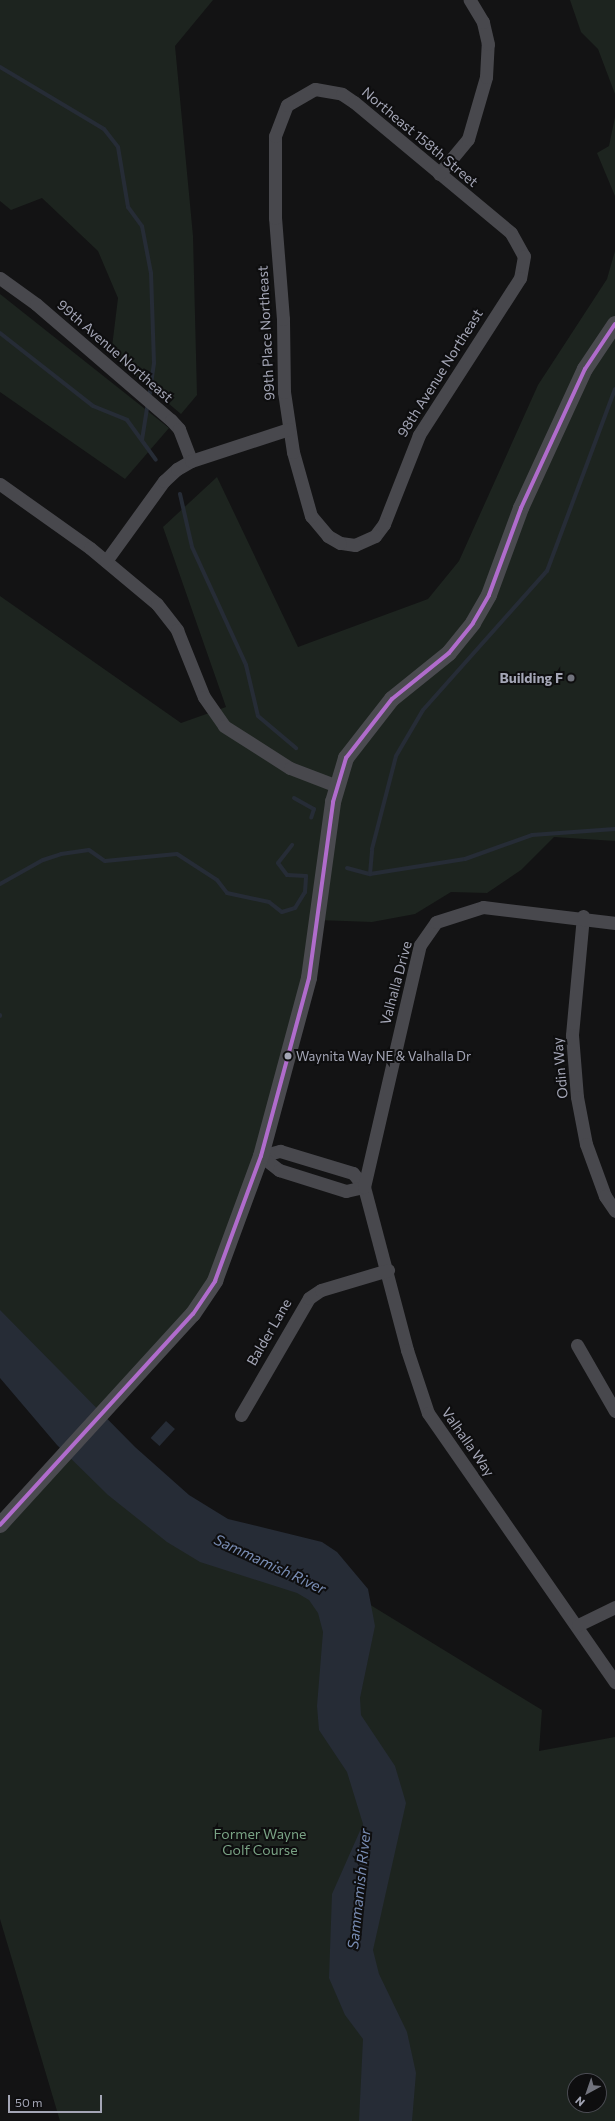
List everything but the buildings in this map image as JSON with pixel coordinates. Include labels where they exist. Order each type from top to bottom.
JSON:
[{"type":"main road","points":[[0,1526],[193,1314],[215,1281],[261,1156],[309,978],[337,786],[346,758],[372,722],[392,699],[448,653],[473,623],[489,595],[521,508],[585,369],[615,324]]},
{"type":"street","points":[[439,174],[468,139],[486,77],[488,44],[483,22],[470,0]]},
{"type":"street","name":"Northeast 158th Street","points":[[283,113],[294,98],[315,89],[342,94],[511,233],[524,256]]},
{"type":"street","name":"99th Place Northeast","points":[[283,113],[275,136],[275,218],[289,430],[311,516],[335,540]]},
{"type":"street","name":"98th Avenue Northeast","points":[[335,540],[355,545],[375,536],[384,524],[419,435],[520,278],[524,256]]},
{"type":"street","name":"99th Avenue Northeast","points":[[0,278],[36,304],[171,420],[180,429],[191,461]]},
{"type":"street","points":[[106,561],[164,481],[191,461],[289,430]]},
{"type":"street","points":[[0,484],[106,561],[167,616],[187,650],[204,697],[224,726],[290,768],[337,786]]},
{"type":"street","name":"Valhalla Drive","points":[[364,1187],[420,944],[436,922],[483,907],[583,916],[615,923]]},
{"type":"street","name":"Odin Way","points":[[583,916],[572,1035],[578,1097],[586,1144],[605,1196],[615,1211]]},
{"type":"street","points":[[280,1151],[352,1173],[364,1187],[346,1191],[279,1170],[261,1156],[280,1151]]},
{"type":"street","name":"Valhalla Way","points":[[364,1187],[388,1270],[407,1350],[428,1413],[578,1625],[615,1682]]},
{"type":"street","name":"Balder Lane","points":[[241,1415],[308,1298],[321,1290],[388,1270]]},
{"type":"street","points":[[577,1345],[615,1412]]},
{"type":"street","points":[[578,1625],[615,1607]]},
{"type":"green space","points":[[0,0],[213,0],[175,46],[193,236],[197,395],[181,414],[111,355],[118,298],[98,251],[42,198],[11,210],[0,201]]},
{"type":"green space","points":[[570,0],[615,0],[615,94],[598,49],[581,32]]},
{"type":"green space","points":[[615,117],[615,196],[597,153],[609,146]]},
{"type":"green space","points":[[615,251],[615,841],[554,837],[521,870],[487,893],[451,892],[415,914],[372,922],[317,920],[309,977],[215,1281],[83,1430],[0,1351],[0,596],[181,723],[226,707],[163,527],[217,477],[298,647],[428,599],[459,561],[538,385],[607,279]]},
{"type":"green space","points":[[0,294],[169,428],[125,479],[0,392]]},
{"type":"green space","name":"Former Wayne Golf Course","points":[[82,1432],[138,1478],[328,1579],[542,1710],[539,1751],[615,1737],[615,2121],[60,2121],[0,1919],[0,1528]]},
{"type":"water","name":"Sammamish River","points":[[0,1310],[135,1447],[189,1495],[228,1519],[322,1542],[337,1552],[368,1589],[375,1626],[360,1698],[361,1715],[395,1766],[406,1803],[373,1950],[379,1974],[407,2032],[416,2073],[412,2121],[359,2121],[363,2039],[345,2015],[329,1978],[332,1894],[363,1824],[347,1772],[319,1730],[317,1706],[323,1632],[318,1613],[309,1600],[297,1593],[200,1562],[167,1542],[108,1495],[57,1445],[0,1378]]},
{"type":"water","points":[[166,1421],[175,1429],[160,1446],[151,1438]]},
{"type":"waterway","points":[[0,67],[104,129],[118,147],[128,207],[142,226],[151,273],[154,363],[149,397]]},
{"type":"waterway","points":[[0,333],[93,406],[127,420],[156,460]]},
{"type":"waterway","points":[[370,874],[372,849],[396,756],[423,710],[547,571],[615,389]]},
{"type":"waterway","points":[[142,440],[148,404]]},
{"type":"waterway","points":[[180,494],[192,547],[246,665],[258,716],[296,748]]},
{"type":"waterway","points":[[294,798],[314,809],[311,818]]},
{"type":"waterway","points":[[347,868],[370,874],[465,859],[532,835],[615,829]]},
{"type":"waterway","points":[[0,884],[43,860],[61,854],[89,850],[105,861],[177,854],[217,880],[227,893],[269,902],[282,912],[295,908],[305,892],[306,876],[287,875],[278,863],[292,845]]},
{"type":"transit line","points":[[0,1525],[193,1314],[215,1281],[261,1156],[309,978],[333,802],[346,758],[392,699],[449,653],[473,623],[489,595],[521,508],[585,369],[615,324]]},
{"type":"place","name":"Building F","points":[[571,678]]},
{"type":"place","name":"Waynita Way NE & Valhalla Dr","points":[[288,1056]]}]
